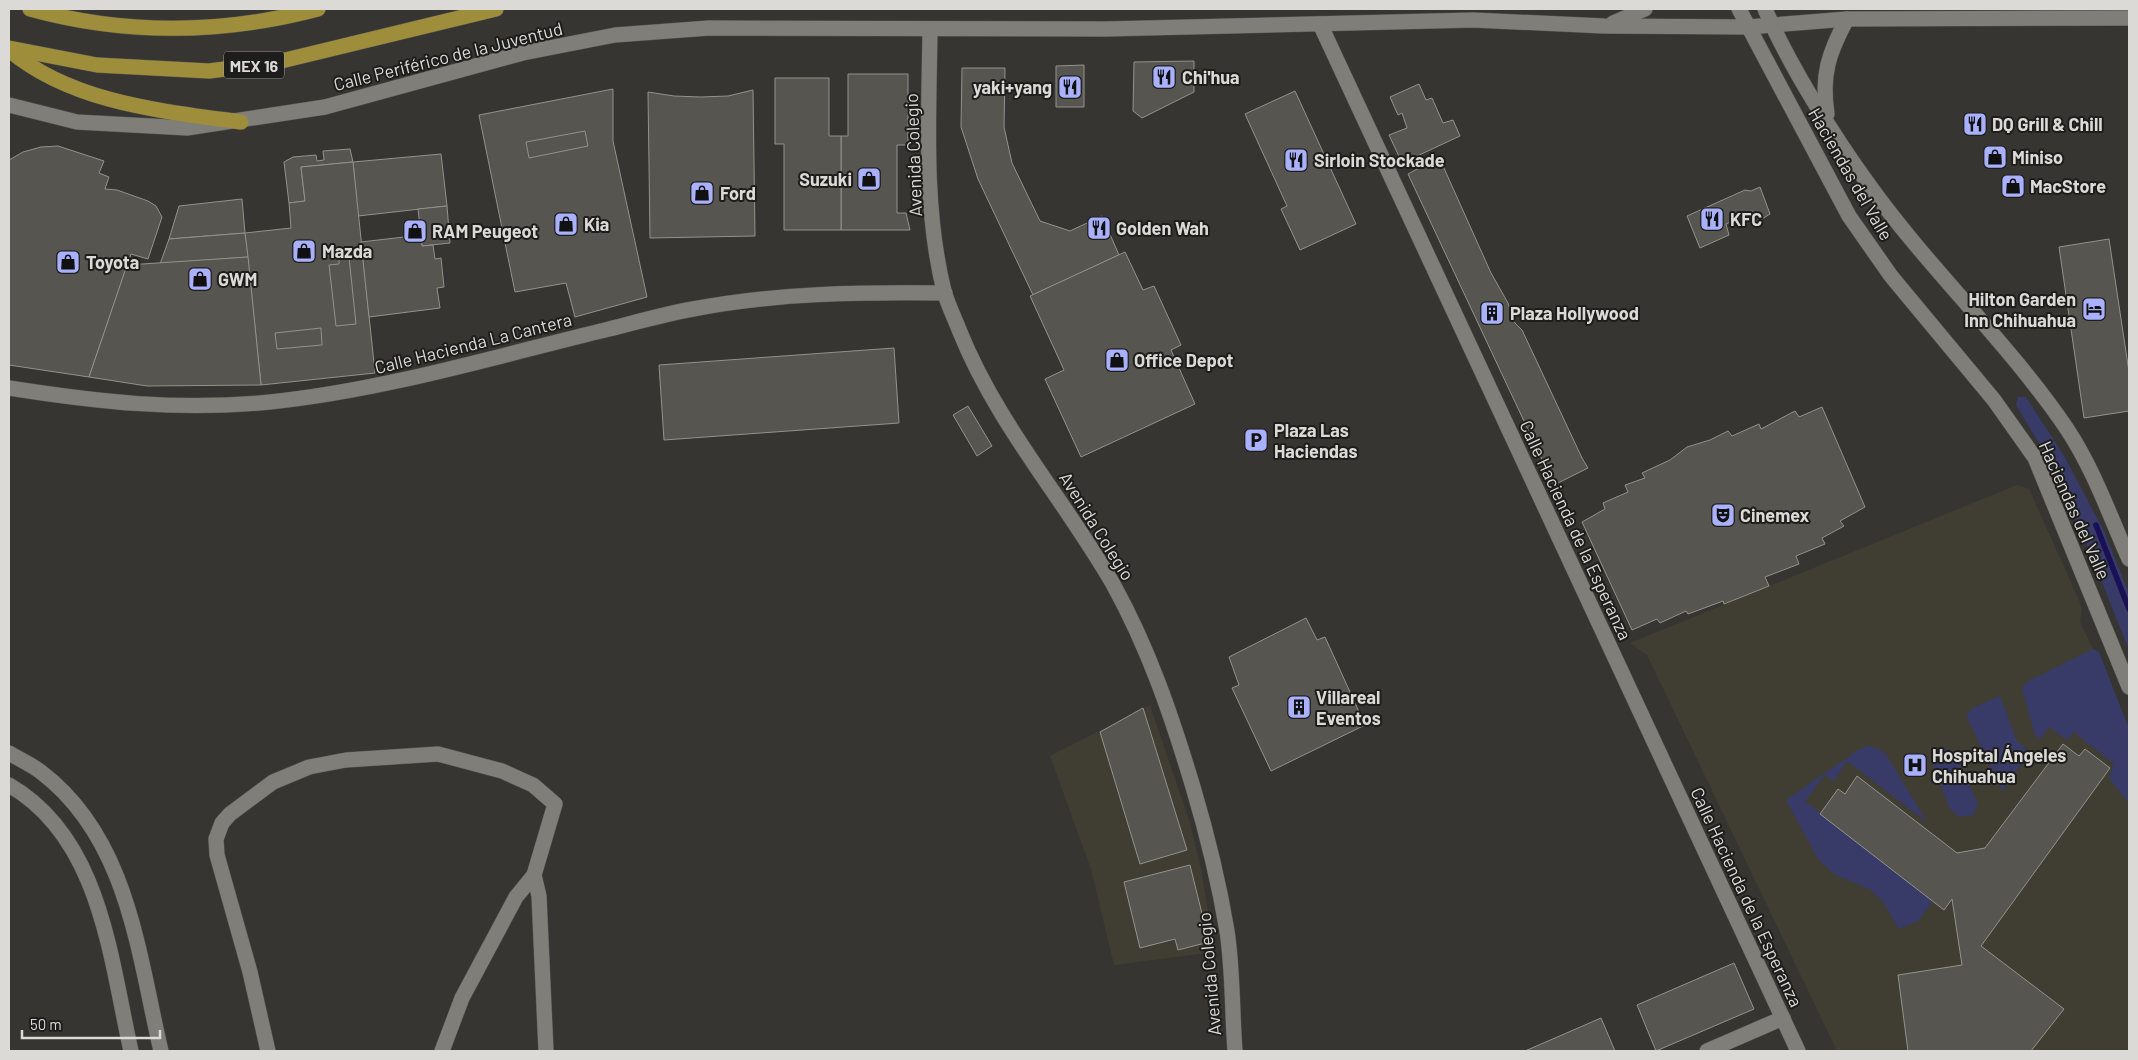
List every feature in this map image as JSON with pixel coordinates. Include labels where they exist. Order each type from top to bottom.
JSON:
[{"type":"highway","name":"MEX 16","points":[[30,9],[98,23],[160,29],[227,27],[289,17],[318,9]]},
{"type":"highway","name":"MEX 16","points":[[9,49],[97,66],[209,71],[273,62],[496,9]]},
{"type":"highway","points":[[9,49],[28,66],[62,83],[127,103],[242,122]]},
{"type":"street","points":[[1604,26],[1644,9]]},
{"type":"street","name":"Haciendas del Valle","points":[[1739,9],[1849,216],[1891,276],[1994,400],[2035,458],[2129,687]]},
{"type":"street","name":"Haciendas del Valle","points":[[1766,9],[1773,26],[1810,92],[1869,185],[2005,347],[2067,429],[2078,447],[2129,559]]},
{"type":"street","points":[[1821,9],[1840,20]]},
{"type":"street","points":[[1773,26],[1840,20],[2129,18]]},
{"type":"street","name":"Calle Periférico de la Juventud","points":[[9,105],[77,122],[187,128],[242,122],[325,107],[523,53],[615,35],[709,28],[1106,30],[1473,20],[1604,26],[1773,26]]},
{"type":"street","points":[[1828,122],[1824,98],[1825,76],[1840,20]]},
{"type":"street","name":"Calle Hacienda de la Esperanza","points":[[1320,24],[1798,1051]]},
{"type":"street","name":"Avenida Colegio","points":[[930,30],[929,147],[932,215],[944,292],[971,358],[1000,411],[1059,497],[1112,584],[1145,645],[1173,720],[1206,833],[1228,933],[1235,1051]]},
{"type":"street","points":[[1790,104],[1810,92]]},
{"type":"street","name":"Calle Hacienda La Cantera","points":[[9,388],[107,403],[187,407],[268,402],[355,391],[691,309],[755,298],[822,293],[944,292]]},
{"type":"street","points":[[9,753],[41,772],[64,794],[92,825],[111,859],[130,918],[161,1051]]},
{"type":"street","points":[[268,1051],[250,972],[217,855],[216,839],[222,823],[230,814],[272,782],[309,767],[380,756],[438,754],[502,771],[533,785],[555,804],[534,875],[516,897],[467,989],[442,1051]]},
{"type":"street","points":[[9,785],[38,807],[56,826],[77,857],[91,886],[103,926],[132,1051]]},
{"type":"street","points":[[534,875],[539,896],[546,1051]]},
{"type":"street","points":[[1707,1051],[1783,1018]]},
{"type":"shaded area","points":[[2018,397],[2026,397],[2063,454],[2104,531],[2129,593],[2129,650],[2061,480],[2016,405]]},
{"type":"shaded area","name":"Hospital Ángeles Chihuahua","points":[[2017,485],[2029,489],[2079,600],[2082,610],[2080,622],[2093,649],[2099,652],[2129,729],[2129,1051],[1837,1051],[1647,655],[1630,643]]},
{"type":"shaded area","points":[[2093,649],[2099,652],[2129,729],[2129,803],[2109,778],[2114,764],[2074,732],[2067,740],[2049,727],[2040,740],[2035,735],[2022,689],[2025,683]]},
{"type":"shaded area","points":[[2000,696],[2017,741],[2030,752],[2002,791],[1966,715],[1973,708]]},
{"type":"shaded area","points":[[1150,705],[1190,823],[1201,869],[1215,952],[1114,965],[1091,869],[1050,756]]},
{"type":"shaded area","points":[[1868,746],[1877,748],[1886,754],[1927,822],[1847,761],[1834,781],[1825,775],[1805,801],[1933,901],[1918,921],[1899,929],[1882,900],[1869,889],[1834,874],[1818,859],[1786,800],[1858,750]]},
{"type":"shaded area","points":[[1943,748],[1954,751],[1978,804],[1973,815],[1959,817],[1950,809],[1932,763],[1934,752]]},
{"type":"building","name":"Chi'hua","points":[[1194,61],[1194,92],[1142,118],[1133,111],[1134,62]]},
{"type":"building","name":"yaki+yang","points":[[1084,65],[1084,107],[1056,107],[1056,66]]},
{"type":"building","points":[[962,68],[1005,68],[1004,127],[1012,163],[1040,221],[1070,231],[1102,216],[1119,255],[1033,295],[978,179],[961,127]]},
{"type":"building","name":"Suzuki","points":[[848,74],[908,74],[908,145],[897,145],[897,213],[906,213],[910,230],[841,230],[841,136],[848,136]]},
{"type":"building","points":[[775,78],[829,78],[829,136],[841,136],[841,230],[784,230],[784,144],[775,144]]},
{"type":"building","points":[[1419,84],[1426,100],[1432,98],[1443,123],[1453,120],[1460,136],[1402,163],[1389,135],[1407,128],[1402,113],[1398,115],[1390,97]]},
{"type":"building","name":"Kia","points":[[613,89],[613,141],[647,297],[575,317],[566,283],[515,292],[479,115]]},
{"type":"building","name":"Ford","points":[[753,90],[755,236],[650,238],[648,92],[674,96],[701,97],[728,96]]},
{"type":"building","name":"Sirloin Stockade","points":[[1295,91],[1356,224],[1300,250],[1281,209],[1287,206],[1245,114]]},
{"type":"building","points":[[585,131],[588,146],[529,158],[526,142]]},
{"type":"building","name":"Toyota","points":[[58,146],[104,161],[99,173],[109,177],[105,189],[117,190],[148,201],[156,206],[162,217],[148,259],[131,254],[89,377],[9,365],[9,160],[23,152],[41,147]]},
{"type":"building","points":[[350,149],[353,162],[301,167],[305,201],[289,203],[284,162],[293,157],[316,155],[317,161],[324,160],[323,151]]},
{"type":"building","points":[[441,154],[447,206],[358,216],[353,162]]},
{"type":"building","name":"Plaza Hollywood","points":[[1439,157],[1491,273],[1508,303],[1514,322],[1522,330],[1588,468],[1554,485],[1408,174]]},
{"type":"building","points":[[353,162],[375,373],[261,385],[245,233],[291,228],[289,203],[305,201],[301,167]]},
{"type":"building","name":"KFC","points":[[1760,187],[1770,214],[1757,222],[1752,211],[1726,224],[1729,235],[1700,248],[1687,216],[1745,190],[1751,191]]},
{"type":"building","points":[[242,199],[245,233],[169,239],[179,206]]},
{"type":"building","points":[[447,206],[450,243],[422,246],[418,209]]},
{"type":"building","points":[[245,233],[248,257],[160,264],[169,239]]},
{"type":"building","points":[[421,235],[422,246],[433,245],[435,259],[441,258],[444,287],[437,288],[440,308],[369,317],[361,242]]},
{"type":"building","name":"Hilton Garden Inn Chihuahua","points":[[2109,239],[2129,372],[2129,411],[2084,418],[2059,247]]},
{"type":"building","name":"Office Depot","points":[[1125,252],[1143,290],[1154,286],[1181,345],[1171,350],[1195,404],[1081,457],[1045,379],[1064,370],[1030,296]]},
{"type":"building","points":[[248,257],[261,385],[147,386],[89,377],[127,265]]},
{"type":"building","points":[[349,257],[356,324],[336,326],[329,265],[339,264],[339,258]]},
{"type":"building","points":[[321,328],[322,345],[277,349],[275,333]]},
{"type":"building","points":[[894,348],[899,423],[664,440],[659,365]]},
{"type":"building","points":[[968,406],[992,446],[977,456],[953,415]]},
{"type":"building","name":"Cinemex","points":[[1822,407],[1865,507],[1840,521],[1844,526],[1822,538],[1825,544],[1796,556],[1799,564],[1765,577],[1769,586],[1724,604],[1723,601],[1688,614],[1686,611],[1660,623],[1657,619],[1632,630],[1582,522],[1605,509],[1603,503],[1628,492],[1625,485],[1645,478],[1642,473],[1670,460],[1687,447],[1710,440],[1728,431],[1732,436],[1759,424],[1761,429],[1795,411],[1799,417]]},
{"type":"building","name":"Villareal Eventos","points":[[1306,618],[1317,640],[1325,637],[1365,725],[1271,771],[1232,688],[1239,685],[1229,657]]},
{"type":"building","points":[[1143,708],[1187,850],[1140,864],[1100,732]]},
{"type":"building","name":"Hospital Ángeles Chihuahua","points":[[2063,744],[2079,756],[2085,749],[2110,768],[1981,946],[2064,1009],[2031,1051],[1908,1051],[1898,975],[1962,965],[1952,899],[1944,910],[1820,814],[1838,789],[1845,794],[1857,776],[1957,853],[1985,848]]},
{"type":"building","points":[[1190,865],[1209,942],[1178,950],[1175,939],[1140,948],[1124,882]]},
{"type":"building","points":[[1734,963],[1754,1009],[1656,1051],[1637,1005]]},
{"type":"building","points":[[1601,1018],[1615,1051],[1525,1051]]},
{"type":"waterway","points":[[2096,525],[2129,609]]},
{"type":"place","name":"Chi'hua","points":[[1164,77]]},
{"type":"place","name":"yaki+yang","points":[[1070,87]]},
{"type":"place","name":"DQ Grill & Chill","points":[[1975,124]]},
{"type":"place","name":"Miniso","points":[[1995,157]]},
{"type":"place","name":"Sirloin Stockade","points":[[1296,160]]},
{"type":"place","name":"Suzuki","points":[[869,179]]},
{"type":"place","name":"MacStore","points":[[2013,186]]},
{"type":"place","name":"Ford","points":[[702,193]]},
{"type":"place","name":"KFC","points":[[1712,219]]},
{"type":"place","name":"Kia","points":[[566,224]]},
{"type":"place","name":"Golden Wah","points":[[1099,228]]},
{"type":"place","name":"RAM Peugeot","points":[[415,231]]},
{"type":"place","name":"Mazda","points":[[304,251]]},
{"type":"place","name":"Toyota","points":[[68,262]]},
{"type":"place","name":"GWM","points":[[200,279]]},
{"type":"place","name":"Hilton Garden Inn Chihuahua","points":[[2094,309]]},
{"type":"place","name":"Plaza Hollywood","points":[[1492,313]]},
{"type":"place","name":"Office Depot","points":[[1117,360]]},
{"type":"place","name":"Plaza Las Haciendas","points":[[1256,440]]},
{"type":"place","name":"Cinemex","points":[[1723,515]]},
{"type":"place","name":"Villareal Eventos","points":[[1299,707]]},
{"type":"place","name":"Hospital Ángeles Chihuahua","points":[[1915,765]]}]
